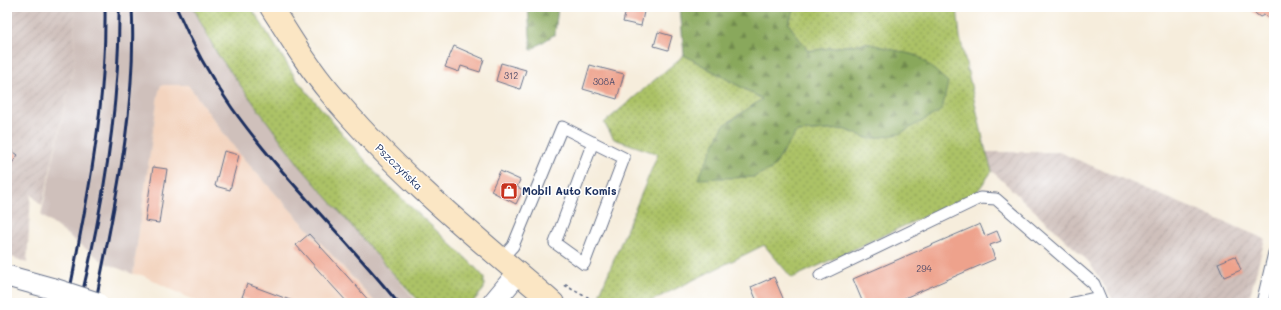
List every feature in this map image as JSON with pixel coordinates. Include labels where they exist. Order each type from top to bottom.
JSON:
[{"type":"main road","name":"Pszczyńska","points":[[271,7],[295,45],[330,93],[365,134],[408,177],[553,303]]},
{"type":"street","points":[[493,303],[518,273]]},
{"type":"street","points":[[7,276],[97,303]]},
{"type":"lane","points":[[501,259],[513,246],[562,127],[593,142],[624,158],[584,264],[555,243],[593,142]]},
{"type":"lane","points":[[820,275],[980,198],[996,199],[1094,284],[1100,300],[1073,303]]},
{"type":"lane","points":[[1262,303],[1274,253]]},
{"type":"shaded area","points":[[7,7],[75,7],[74,66],[42,206],[31,194],[27,263],[7,255]]},
{"type":"shaded area","points":[[75,7],[193,7],[216,52],[299,165],[418,303],[376,303],[240,155],[188,85],[161,85],[158,95],[133,274],[105,263],[41,215],[74,66]]},
{"type":"shaded area","points":[[161,85],[188,85],[240,155],[376,303],[202,303],[142,275],[133,274],[158,95]]},
{"type":"shaded area","points":[[986,152],[1059,152],[1265,239],[1248,303],[1115,303],[1089,262],[992,171]]},
{"type":"green space","points":[[193,7],[251,7],[297,80],[381,179],[469,261],[484,277],[484,289],[472,303],[421,303],[387,267],[299,165],[216,52]]},
{"type":"green space","points":[[528,7],[558,7],[555,34],[531,50]]},
{"type":"green space","points":[[680,7],[796,7],[788,23],[808,51],[867,43],[918,56],[948,82],[942,110],[899,134],[870,139],[843,129],[796,132],[773,168],[754,177],[698,179],[723,126],[762,99],[684,55]]},
{"type":"green space","points":[[796,7],[957,7],[960,37],[986,152],[992,171],[977,192],[792,278],[764,245],[647,303],[609,303],[600,293],[658,154],[614,139],[604,123],[684,55],[762,99],[723,126],[773,168],[796,132],[843,129],[870,139],[867,43],[807,51],[788,23]]},
{"type":"building","points":[[627,7],[645,7],[641,26],[623,22]]},
{"type":"building","points":[[1253,7],[1274,7],[1274,12],[1269,19],[1264,15],[1260,17],[1252,11]]},
{"type":"building","points":[[658,32],[672,36],[668,50],[654,46]]},
{"type":"building","points":[[454,46],[484,59],[480,72],[461,66],[459,72],[445,67]]},
{"type":"building","points":[[501,63],[526,70],[520,89],[496,81]]},
{"type":"building","points":[[590,65],[624,74],[617,99],[583,89]]},
{"type":"building","points":[[7,147],[18,155],[7,170]]},
{"type":"building","points":[[224,151],[239,155],[230,190],[215,186]]},
{"type":"building","points":[[153,167],[167,169],[159,223],[145,221]]},
{"type":"building","points":[[500,171],[520,180],[517,187],[523,190],[516,204],[491,191]]},
{"type":"building","points":[[980,224],[985,236],[997,231],[1001,241],[990,245],[995,259],[893,303],[863,303],[853,279]]},
{"type":"building","points":[[309,234],[371,303],[348,303],[318,270],[296,245]]},
{"type":"building","points":[[1235,256],[1241,270],[1224,277],[1218,263]]},
{"type":"building","points":[[774,277],[785,303],[748,303],[756,299],[751,287]]},
{"type":"building","points":[[247,284],[298,303],[257,303],[242,297]]},
{"type":"railway","points":[[67,303],[96,143],[104,62],[105,7]]},
{"type":"railway","points":[[80,303],[103,193],[113,119],[117,82],[119,7]]},
{"type":"railway","points":[[96,300],[117,191],[128,118],[133,44],[132,7]]},
{"type":"railway","points":[[176,7],[209,72],[251,134],[398,303]]},
{"type":"place","name":"Mobil Auto Komis","points":[[509,191]]}]
